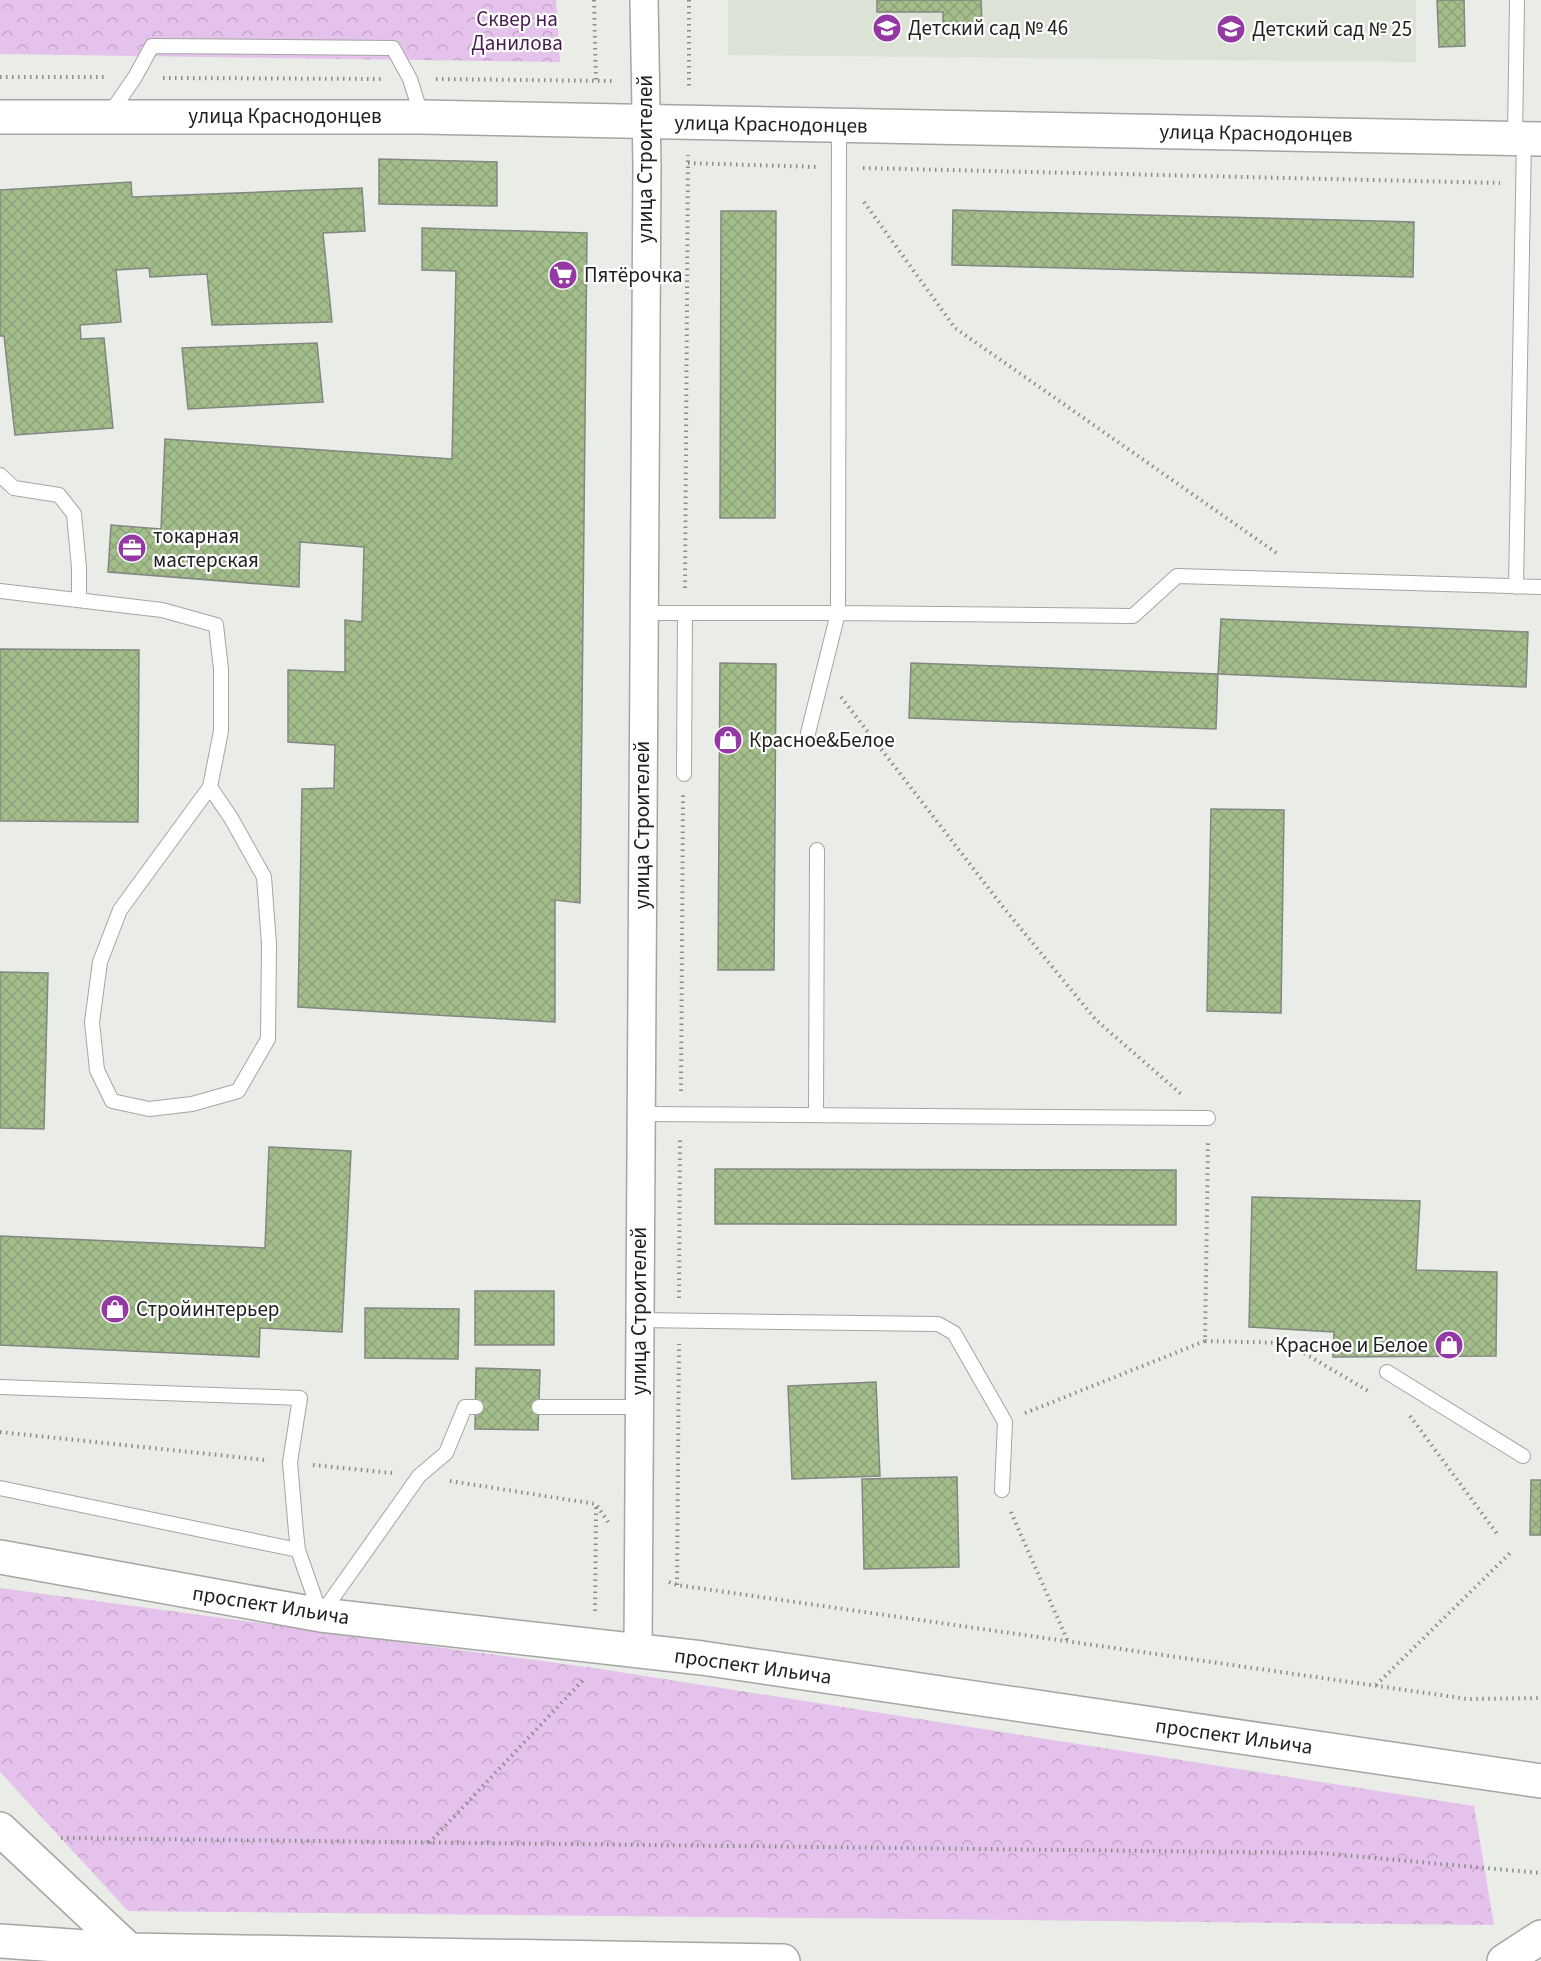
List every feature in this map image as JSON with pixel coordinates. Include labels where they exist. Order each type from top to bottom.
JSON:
[{"type":"main road","name":"улица Краснодонцев","points":[[0,117],[422,117],[1527,139]]},
{"type":"main road","name":"проспект Ильича","points":[[0,1557],[321,1615],[638,1650],[1541,1781]]},
{"type":"main road","name":"проспект Ильича","points":[[1507,1776],[1541,1798]]},
{"type":"main road","points":[[4,1833],[129,1950]]},
{"type":"main road","points":[[1504,1961],[1541,1937]]},
{"type":"main road","points":[[0,1941],[129,1950],[783,1961]]},
{"type":"street","name":"улица Строителей","points":[[638,1650],[647,81],[644,0]]},
{"type":"lane","points":[[1516,0],[1527,139],[1524,184],[1516,586]]},
{"type":"lane","points":[[109,116],[152,46],[164,46],[393,48],[410,79],[422,117]]},
{"type":"lane","points":[[808,733],[838,613],[839,125]]},
{"type":"lane","points":[[0,475],[14,488],[59,495],[74,514],[79,568],[79,599]]},
{"type":"lane","points":[[643,613],[1132,616],[1177,576],[1541,587]]},
{"type":"lane","points":[[0,591],[162,610],[216,625],[221,669],[221,731],[210,787],[120,910],[100,962],[92,1022],[97,1070],[112,1101],[149,1109],[192,1104],[238,1091],[268,1040],[268,944],[264,877],[231,818],[210,787]]},
{"type":"lane","points":[[684,774],[685,613]]},
{"type":"lane","points":[[816,1116],[817,850]]},
{"type":"lane","points":[[640,1114],[1208,1118]]},
{"type":"lane","points":[[639,1320],[938,1324],[954,1333],[1005,1422],[1002,1490]]},
{"type":"lane","points":[[1387,1372],[1523,1456]]},
{"type":"lane","points":[[0,1388],[300,1398],[290,1462],[298,1550],[321,1615]]},
{"type":"lane","points":[[321,1615],[419,1476],[446,1453],[465,1407],[476,1407]]},
{"type":"lane","points":[[539,1407],[638,1407]]},
{"type":"lane","points":[[0,1488],[298,1550]]},
{"type":"path","points":[[594,0],[596,81]]},
{"type":"path","points":[[685,613],[689,0]]},
{"type":"path","points":[[0,77],[647,81],[701,88]]},
{"type":"path","points":[[688,163],[1524,184]]},
{"type":"path","points":[[839,167],[954,328],[1316,580]]},
{"type":"path","points":[[823,673],[1003,907],[1096,1020],[1208,1118],[1205,1341]]},
{"type":"path","points":[[677,1585],[683,816]]},
{"type":"path","points":[[1005,1422],[1205,1341],[1287,1343],[1379,1397]]},
{"type":"path","points":[[1410,1415],[1498,1535]]},
{"type":"path","points":[[0,1432],[419,1476],[596,1504],[638,1569],[677,1585],[1468,1699],[1541,1698]]},
{"type":"path","points":[[1002,1490],[1069,1643]]},
{"type":"path","points":[[429,1843],[594,1668],[596,1504]]},
{"type":"path","points":[[1375,1686],[1512,1551]]},
{"type":"path","points":[[4,1833],[429,1843],[1320,1853],[1541,1873]]},
{"type":"shaded area","points":[[728,0],[1416,0],[1416,62],[728,55]]},
{"type":"green space","name":"Сквер на Данилова","points":[[0,0],[556,0],[560,62],[0,54]]},
{"type":"green space","points":[[0,1588],[594,1668],[1474,1806],[1494,1925],[128,1911],[0,1772]]},
{"type":"building","points":[[877,0],[981,0],[982,23],[943,23],[943,12],[877,12]]},
{"type":"building","points":[[1437,0],[1464,0],[1465,46],[1439,47]]},
{"type":"building","points":[[379,159],[497,162],[497,206],[379,204]]},
{"type":"building","points":[[131,182],[132,197],[362,188],[365,231],[323,233],[332,322],[212,325],[207,274],[150,277],[149,268],[116,270],[121,322],[80,325],[81,339],[104,338],[113,428],[15,435],[4,336],[0,336],[0,190]]},
{"type":"building","points":[[953,210],[1414,222],[1413,277],[952,265]]},
{"type":"building","points":[[721,211],[776,211],[775,518],[720,518]]},
{"type":"building","points":[[422,228],[587,233],[580,903],[555,900],[555,1022],[298,1007],[302,789],[334,788],[335,745],[288,742],[288,670],[345,672],[345,620],[362,622],[364,547],[300,542],[299,587],[108,572],[111,525],[161,529],[165,439],[452,459],[456,271],[422,270]]},
{"type":"building","points":[[317,343],[323,402],[188,409],[182,348]]},
{"type":"building","points":[[1221,619],[1528,632],[1526,687],[1218,674]]},
{"type":"building","points":[[0,649],[139,650],[138,822],[0,821]]},
{"type":"building","points":[[720,663],[776,664],[774,970],[718,970]]},
{"type":"building","points":[[911,663],[1218,674],[1216,729],[909,718]]},
{"type":"building","points":[[1211,809],[1284,810],[1281,1013],[1207,1011]]},
{"type":"building","points":[[0,972],[48,973],[44,1129],[0,1128]]},
{"type":"building","points":[[269,1147],[351,1151],[342,1332],[260,1328],[259,1357],[0,1345],[0,1236],[265,1248]]},
{"type":"building","points":[[715,1169],[1176,1170],[1176,1225],[715,1224]]},
{"type":"building","points":[[1252,1197],[1420,1201],[1416,1270],[1497,1272],[1496,1356],[1333,1357],[1334,1332],[1249,1327]]},
{"type":"building","points":[[475,1291],[554,1291],[554,1345],[475,1345]]},
{"type":"building","points":[[365,1308],[459,1309],[458,1359],[365,1358]]},
{"type":"building","points":[[476,1368],[540,1370],[538,1430],[475,1429]]},
{"type":"building","points":[[876,1382],[880,1476],[792,1479],[788,1386]]},
{"type":"building","points":[[957,1477],[959,1567],[864,1569],[862,1479]]},
{"type":"building","points":[[1531,1480],[1541,1480],[1541,1535],[1530,1535]]},
{"type":"place","name":"Детский сад № 46","points":[[887,28]]},
{"type":"place","name":"Детский сад № 25","points":[[1231,29]]},
{"type":"place","name":"Пятёрочка","points":[[563,275]]},
{"type":"place","name":"токарная мастерская","points":[[132,548]]},
{"type":"place","name":"Красное&Белое","points":[[728,740]]},
{"type":"place","name":"Стройинтерьер","points":[[115,1309]]},
{"type":"place","name":"Красное и Белое","points":[[1449,1345]]}]
